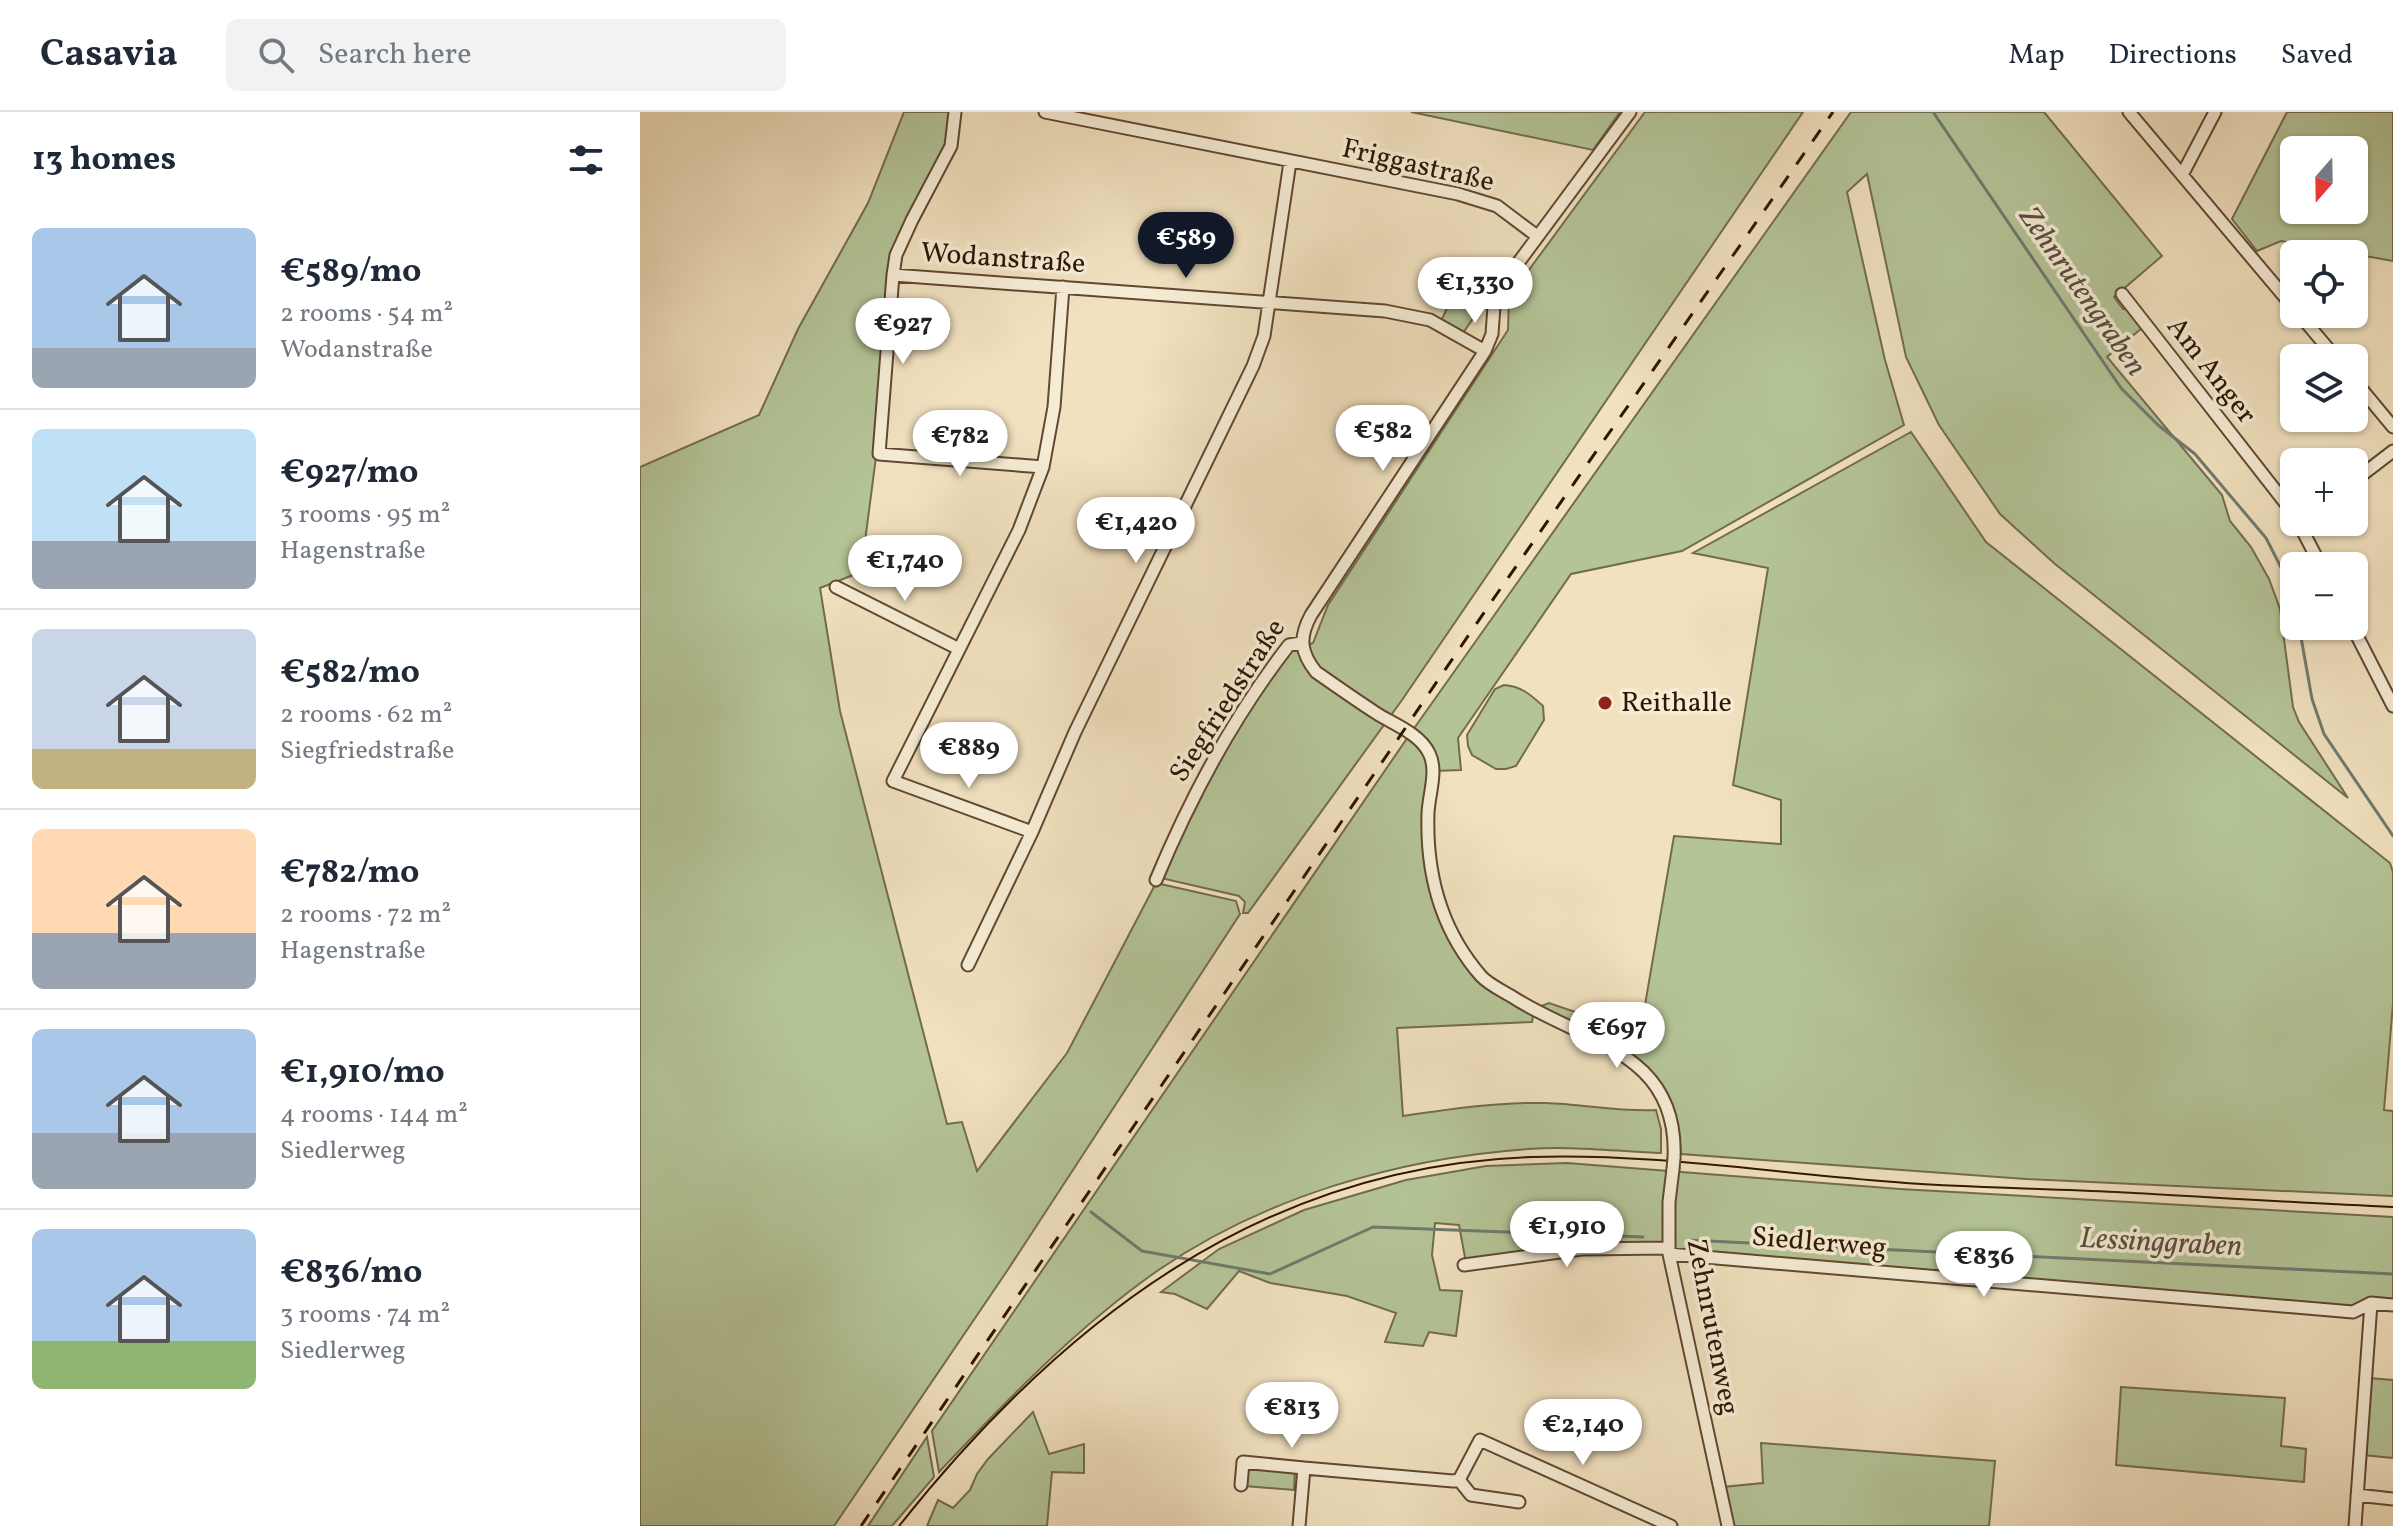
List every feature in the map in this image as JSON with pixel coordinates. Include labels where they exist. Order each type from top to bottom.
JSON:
[{"type":"street","points":[[955,112],[951,146],[896,255],[879,454],[1043,467]]},
{"type":"street","name":"Friggastraße","points":[[1045,112],[1458,194],[1497,206],[1537,236]]},
{"type":"street","name":"Siegfriedstraße","points":[[1156,880],[1181,819],[1221,744],[1289,645],[1301,643],[1311,615],[1485,351],[1492,334],[1494,306],[1504,282],[1630,112]]},
{"type":"street","points":[[2129,112],[2280,291]]},
{"type":"street","points":[[2182,175],[2215,112]]},
{"type":"street","points":[[968,965],[1032,832],[1082,717],[1253,366],[1264,336],[1290,162]]},
{"type":"street","name":"Wodanstraße","points":[[893,275],[1385,311],[1430,320],[1485,351]]},
{"type":"street","points":[[1032,832],[893,781],[1019,530],[1043,467],[1054,407],[1063,287]]},
{"type":"street","name":"Am Anger","points":[[2122,294],[2280,496]]},
{"type":"street","points":[[2311,328],[2324,344]]},
{"type":"street","points":[[2368,397],[2393,427]]},
{"type":"street","points":[[2368,470],[2393,451]]},
{"type":"street","points":[[836,587],[959,649]]},
{"type":"street","points":[[2359,640],[2393,706]]},
{"type":"street","name":"Zehnrutenweg","points":[[1301,643],[1307,661],[1316,672],[1410,734],[1429,752],[1433,771],[1428,810],[1429,857],[1437,901],[1456,942],[1483,978],[1534,1011],[1612,1046],[1638,1065],[1655,1084],[1666,1106],[1674,1136],[1669,1251],[1728,1526]]},
{"type":"street","name":"Siedlerweg","points":[[1464,1265],[1582,1249],[1669,1251],[2353,1312],[2371,1303],[2393,1305]]},
{"type":"street","points":[[2355,1526],[2371,1303]]},
{"type":"street","points":[[1459,1480],[1480,1440],[1671,1526]]},
{"type":"street","points":[[1241,1485],[1243,1462],[1459,1480],[1471,1495],[1519,1502]]},
{"type":"street","points":[[1299,1526],[1304,1468]]},
{"type":"street","points":[[2357,1495],[2393,1499]]},
{"type":"green space","points":[[904,112],[952,112],[948,146],[928,177],[893,256],[876,457],[861,572],[820,588],[840,711],[947,1124],[962,1122],[977,1171],[1067,1053],[1156,883],[1236,901],[1240,914],[1007,1271],[834,1526],[640,1526],[640,467],[759,415],[798,329],[868,203]]},
{"type":"green space","points":[[1411,112],[1620,112],[1593,150]]},
{"type":"green space","points":[[1645,112],[1803,112],[1402,700],[1248,913],[1243,913],[1245,902],[1239,896],[1165,879],[1162,873],[1223,745],[1288,653],[1313,643],[1328,605],[1508,330],[1509,297]]},
{"type":"green space","points":[[1851,112],[2044,112],[2162,256],[2114,297],[2142,328],[2107,357],[2222,495],[2230,521],[2251,547],[2269,579],[2280,609],[2280,640],[2284,640],[2293,707],[2299,722],[2348,798],[2055,564],[2000,514],[1939,425],[1906,357],[1867,174],[1847,192],[1885,360],[1904,425],[1682,551],[1571,574],[1458,738],[1461,770],[1433,771],[1428,810],[1437,901],[1483,978],[1534,1011],[1532,1022],[1397,1028],[1403,1116],[1474,1106],[1527,1103],[1656,1110],[1661,1129],[1661,1153],[1545,1148],[1479,1154],[1382,1172],[1287,1202],[1198,1245],[1127,1293],[1070,1341],[939,1472],[932,1431],[1410,734]]},
{"type":"green space","points":[[2287,112],[2393,112],[2393,261],[2368,257],[2368,240],[2280,240],[2257,251],[2232,219]]},
{"type":"green space","points":[[1458,285],[1485,301],[1463,333],[1441,321]]},
{"type":"green space","points":[[1911,432],[1986,542],[2390,863],[2393,872],[2393,1004],[2384,1110],[2393,1111],[2393,1196],[2026,1179],[1681,1154],[1677,1125],[1668,1100],[1640,1063],[1599,1036],[1541,1006],[1549,1003],[1640,1034],[1674,836],[1781,844],[1781,800],[1733,785],[1768,568],[1693,553]]},
{"type":"green space","points":[[1504,685],[1521,689],[1539,702],[1543,706],[1544,720],[1516,766],[1496,769],[1472,755],[1467,735],[1495,689]]},
{"type":"green space","points":[[1567,1163],[1900,1189],[2393,1217],[2393,1301],[2351,1309],[1679,1252],[1673,1245],[1466,1263],[1459,1225],[1435,1223],[1432,1255],[1440,1290],[1462,1291],[1456,1336],[1429,1332],[1423,1346],[1385,1342],[1396,1313],[1347,1296],[1270,1283],[1239,1271],[1207,1309],[1175,1294],[1161,1292],[1219,1249],[1304,1210],[1406,1180],[1486,1166]]},
{"type":"green space","points":[[2369,1378],[2393,1380],[2393,1458],[2363,1455]]},
{"type":"green space","points":[[2121,1387],[2285,1398],[2281,1446],[2306,1449],[2304,1482],[2116,1465]]},
{"type":"green space","points":[[1033,1412],[1049,1454],[1084,1444],[1084,1473],[1052,1472],[1047,1526],[927,1526],[938,1500],[953,1508],[970,1490],[988,1459]]},
{"type":"green space","points":[[927,1437],[934,1477],[892,1526],[868,1526]]},
{"type":"green space","points":[[1761,1443],[1995,1461],[1989,1526],[1732,1526],[1723,1487],[1763,1483]]},
{"type":"green space","points":[[1247,1467],[1295,1471],[1294,1490],[1245,1486]]},
{"type":"waterway","name":"Zehnrutengraben","points":[[1933,112],[2121,388],[2158,425],[2195,454],[2266,538],[2280,565]]},
{"type":"waterway","name":"Zehnrutengraben","points":[[2301,640],[2312,699],[2324,734],[2393,836]]},
{"type":"waterway","name":"Lessinggraben","points":[[1091,1212],[1142,1251],[1270,1274],[1373,1227],[1643,1237]]},
{"type":"waterway","name":"Lessinggraben","points":[[1688,1240],[2393,1274]]},
{"type":"tram line","points":[[899,1526],[962,1452],[1028,1384],[1099,1322],[1174,1268],[1255,1224],[1341,1190],[1433,1167],[1531,1157],[1619,1158],[1969,1187],[2393,1207]]},
{"type":"railway","points":[[861,1526],[1494,598],[1833,112]]},
{"type":"place","name":"Reithalle","points":[[1605,703]]}]
